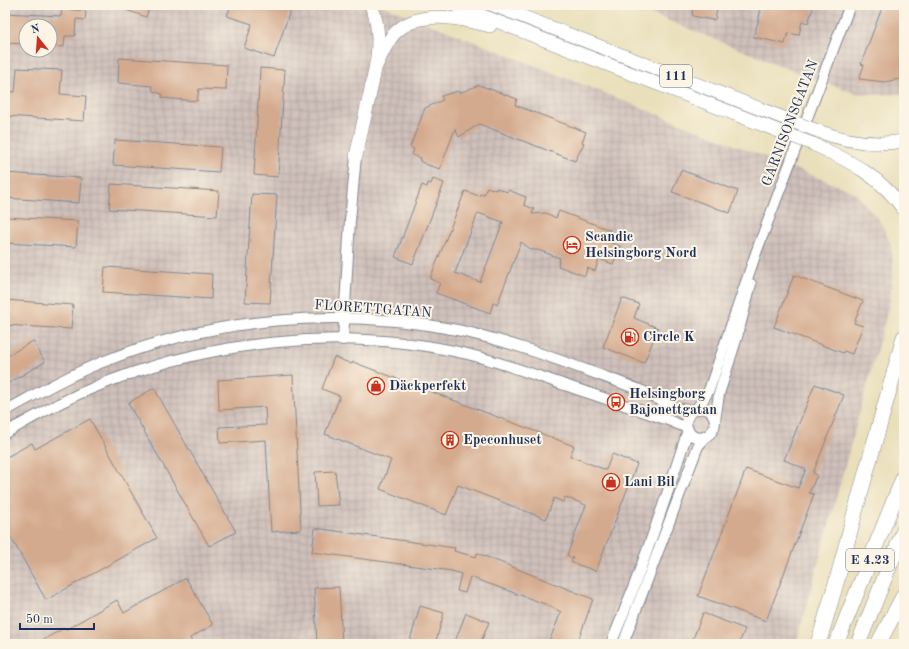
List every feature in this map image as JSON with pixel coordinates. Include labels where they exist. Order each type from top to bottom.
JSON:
[{"type":"highway","points":[[818,644],[904,337]]},
{"type":"highway","name":"E 4.23","points":[[836,644],[904,476]]},
{"type":"highway","name":"E 4.23","points":[[858,644],[904,530]]},
{"type":"highway","points":[[878,644],[904,595]]},
{"type":"main road","points":[[356,156],[376,66],[378,29],[371,5]]},
{"type":"main road","name":"111","points":[[455,5],[813,144],[872,176],[889,190],[904,210]]},
{"type":"main road","name":"111","points":[[493,5],[838,138],[854,142],[878,143],[904,141]]},
{"type":"main road","points":[[508,5],[558,30]]},
{"type":"main road","points":[[376,66],[393,35],[401,27],[410,22],[432,18],[447,18],[477,23],[592,58]]},
{"type":"street","name":"GARNISONSGATAN","points":[[611,644],[630,597],[672,481],[687,429],[686,420],[703,400],[709,390],[757,250],[850,5]]},
{"type":"street","points":[[343,340],[350,220],[356,156]]},
{"type":"street","name":"GARNISONSGATAN","points":[[623,644],[698,446],[714,429],[719,394],[751,289],[757,250]]},
{"type":"street","name":"FLORETTGATAN","points":[[5,411],[50,386],[94,365],[174,338],[216,328],[253,323],[293,319],[344,318],[407,323],[457,330],[480,335],[528,349],[582,368],[624,384],[678,408],[695,409]]},
{"type":"street","points":[[5,433],[55,405],[89,389],[143,369],[215,351],[247,346],[285,341],[343,340],[401,344],[468,354],[668,420],[687,429],[698,437],[707,436]]},
{"type":"street","points":[[695,409],[703,408],[709,411],[714,417],[715,421]]},
{"type":"shaded area","points":[[5,5],[382,5],[854,192],[880,221],[891,245],[893,266],[890,302],[796,644],[5,644]]},
{"type":"shaded area","points":[[629,5],[904,5],[904,94],[880,95],[855,93],[796,72]]},
{"type":"building","points":[[115,5],[150,5],[146,17]]},
{"type":"building","points":[[231,5],[292,5],[274,58],[244,48],[252,24],[227,16]]},
{"type":"building","points":[[694,5],[718,5],[715,19],[712,20],[693,16],[692,12]]},
{"type":"building","points":[[762,5],[814,5],[808,23],[802,21],[799,35],[788,33],[785,44],[754,37]]},
{"type":"building","points":[[883,5],[904,5],[904,78],[885,82],[859,79],[864,65],[861,64]]},
{"type":"building","points":[[62,9],[86,11],[85,20],[76,19],[75,36],[65,36],[64,47],[58,47],[58,18],[18,18],[18,44],[5,43],[5,13],[61,16]]},
{"type":"building","points":[[119,58],[227,65],[226,90],[199,89],[197,101],[162,98],[162,94],[153,91],[152,86],[118,83]]},
{"type":"building","points":[[17,68],[62,70],[60,94],[86,96],[84,121],[5,116],[5,91],[15,92]]},
{"type":"building","points":[[260,68],[285,70],[278,177],[254,175]]},
{"type":"building","points":[[479,85],[517,99],[515,105],[586,132],[582,142],[584,143],[575,161],[479,124],[459,137],[455,129],[440,169],[425,164],[420,161],[421,158],[412,155],[414,149],[410,147],[425,108],[443,100],[441,96],[458,91],[459,93]]},
{"type":"building","points":[[115,140],[221,147],[219,172],[113,165]]},
{"type":"building","points":[[681,170],[738,191],[730,213],[672,192]]},
{"type":"building","points":[[5,173],[81,178],[79,203],[5,198]]},
{"type":"building","points":[[433,179],[444,183],[413,264],[395,257],[422,185],[427,187],[428,183],[431,184]]},
{"type":"building","points":[[111,184],[219,191],[217,216],[109,209]]},
{"type":"building","name":"Scandic Helsingborg Nord","points":[[487,187],[496,190],[497,188],[507,192],[508,190],[526,197],[524,205],[534,209],[532,214],[546,213],[556,218],[559,211],[610,230],[606,241],[620,246],[613,264],[599,259],[595,271],[587,268],[585,276],[558,266],[560,258],[538,250],[532,250],[521,242],[497,305],[493,303],[490,313],[436,293],[440,283],[430,279],[465,191],[479,196],[480,194],[484,195]],"holes":[[[478,213],[503,222],[480,282],[455,273]]]},
{"type":"building","points":[[252,194],[277,195],[270,303],[245,302]]},
{"type":"building","points":[[5,217],[78,221],[76,247],[5,243]]},
{"type":"building","points":[[105,267],[212,274],[211,299],[103,292]]},
{"type":"building","points":[[794,275],[863,301],[854,323],[863,326],[852,354],[844,351],[843,353],[774,327]]},
{"type":"building","name":"Circle K","points":[[622,298],[639,304],[634,318],[658,328],[644,363],[603,347]]},
{"type":"building","points":[[5,300],[73,305],[71,329],[5,325]]},
{"type":"building","points":[[33,341],[45,362],[5,385],[5,357]]},
{"type":"building","name":"Epeconhuset","points":[[334,357],[352,364],[353,362],[574,446],[570,456],[606,470],[612,454],[637,464],[596,571],[571,562],[573,558],[567,555],[586,505],[565,497],[563,502],[554,498],[546,519],[458,485],[446,515],[380,489],[391,460],[325,434],[340,396],[322,389]]},
{"type":"building","points":[[293,375],[301,530],[271,532],[266,440],[220,443],[219,427],[266,425],[265,407],[219,410],[218,380]]},
{"type":"building","points":[[815,384],[844,395],[813,473],[817,475],[809,493],[814,494],[766,621],[698,596],[746,469],[798,488],[806,469],[784,460]]},
{"type":"building","points":[[154,388],[236,532],[209,546],[128,403]]},
{"type":"building","points":[[90,419],[157,538],[46,600],[5,527],[5,458],[32,443],[35,449]]},
{"type":"building","points":[[335,471],[339,505],[317,506],[315,472]]},
{"type":"building","points":[[315,528],[455,548],[454,551],[476,557],[477,553],[593,599],[577,644],[548,644],[561,612],[545,604],[470,577],[465,593],[457,591],[461,574],[452,571],[312,552]]},
{"type":"building","points":[[186,578],[213,625],[190,638],[193,644],[36,644],[64,628],[65,630],[117,600],[124,613]]},
{"type":"building","points":[[339,587],[342,644],[317,644],[314,588]]},
{"type":"building","points":[[420,606],[444,613],[435,644],[409,644]]},
{"type":"building","points":[[466,613],[489,622],[480,644],[454,644]]},
{"type":"building","points":[[703,613],[745,629],[739,644],[691,644]]},
{"type":"place","name":"Scandic Helsingborg Nord","points":[[572,245]]},
{"type":"place","name":"Circle K","points":[[630,337]]},
{"type":"place","name":"Däckperfekt","points":[[376,386]]},
{"type":"place","name":"Helsingborg Bajonettgatan","points":[[616,402]]},
{"type":"place","name":"Epeconhuset","points":[[450,440]]},
{"type":"place","name":"Lani Bil","points":[[611,482]]}]
